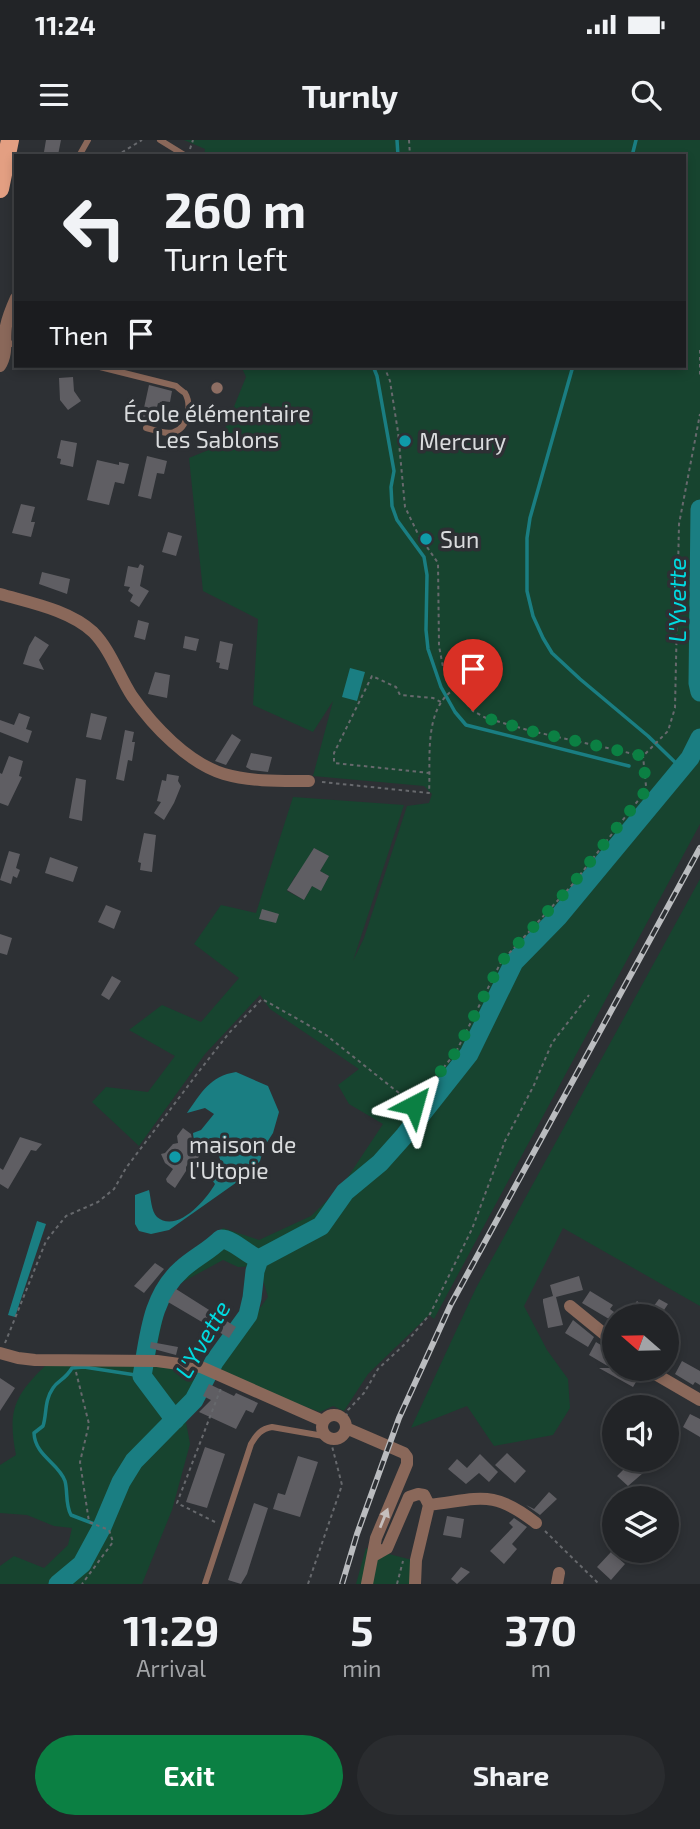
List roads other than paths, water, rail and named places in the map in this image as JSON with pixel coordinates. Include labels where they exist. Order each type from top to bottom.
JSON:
[{"type":"main road","points":[[0,189],[10,140]]},
{"type":"street","points":[[0,366],[11,344],[6,323],[14,303]]},
{"type":"street","points":[[0,594],[67,615],[95,634],[145,713],[185,752],[204,764],[222,774],[247,779],[309,781]]},
{"type":"street","points":[[570,1306],[602,1332]]},
{"type":"street","points":[[1,1353],[36,1360],[140,1360],[201,1367],[323,1421]]},
{"type":"street","points":[[667,1381],[700,1400]]},
{"type":"street","points":[[345,1425],[340,1437],[331,1438],[322,1429],[323,1421],[336,1415],[345,1425],[404,1453],[407,1457],[407,1464],[376,1538],[367,1584]]},
{"type":"street","points":[[373,1556],[387,1548],[409,1497],[424,1494],[429,1505],[416,1560],[415,1584]]},
{"type":"street","points":[[429,1505],[489,1498],[515,1506],[536,1523]]},
{"type":"lane","points":[[160,140],[183,154]]},
{"type":"lane","points":[[104,368],[176,386],[184,393],[188,406],[184,427],[168,433],[146,428]]},
{"type":"lane","points":[[205,1584],[251,1444],[258,1433],[264,1428],[272,1427],[331,1438]]},
{"type":"water","points":[[350,668],[365,672],[357,701],[342,697]]},
{"type":"water","points":[[236,1072],[268,1086],[279,1112],[260,1161],[247,1175],[169,1230],[151,1234],[139,1231],[135,1224],[135,1195],[149,1190],[152,1208],[157,1217],[173,1221],[198,1206],[215,1184],[212,1180],[218,1174],[221,1162],[217,1151],[210,1148],[203,1151],[199,1142],[194,1142],[193,1133],[201,1130],[214,1114],[205,1108],[187,1113],[213,1081]]},
{"type":"water","points":[[37,1221],[46,1224],[15,1317],[8,1315]]},
{"type":"waterway","points":[[397,140],[398,154]]},
{"type":"waterway","points":[[632,154],[636,140]]},
{"type":"waterway","points":[[374,368],[394,471],[392,506],[397,520],[424,557],[427,575],[428,649],[441,687],[455,712],[466,725],[629,766]]},
{"type":"waterway","points":[[572,368],[530,518],[527,538],[527,591],[533,616],[552,653],[681,768]]},
{"type":"waterway","name":"L'Yvette","points":[[700,509],[700,692]]},
{"type":"waterway","name":"L'Yvette","points":[[58,1584],[82,1564],[102,1527],[121,1482],[134,1461],[194,1400],[214,1362],[248,1315],[259,1259],[321,1226],[345,1192],[380,1163],[405,1135],[469,1054],[514,962],[559,916],[690,758],[700,738]]},
{"type":"waterway","points":[[175,1420],[142,1376],[153,1318],[164,1292],[182,1269],[221,1239],[230,1241],[259,1259]]},
{"type":"waterway","points":[[102,1527],[71,1515],[65,1481],[58,1469],[38,1448],[34,1433],[43,1426],[50,1393],[72,1368],[84,1367],[142,1376]]},
{"type":"railway","points":[[342,1584],[399,1418],[451,1304],[700,848]]},
{"type":"place","name":"École élémentaire Les Sablons","points":[[217,388]]},
{"type":"place","name":"Mercury","points":[[405,441]]},
{"type":"place","name":"Sun","points":[[426,539]]},
{"type":"place","name":"maison de l'Utopie","points":[[175,1157]]}]
